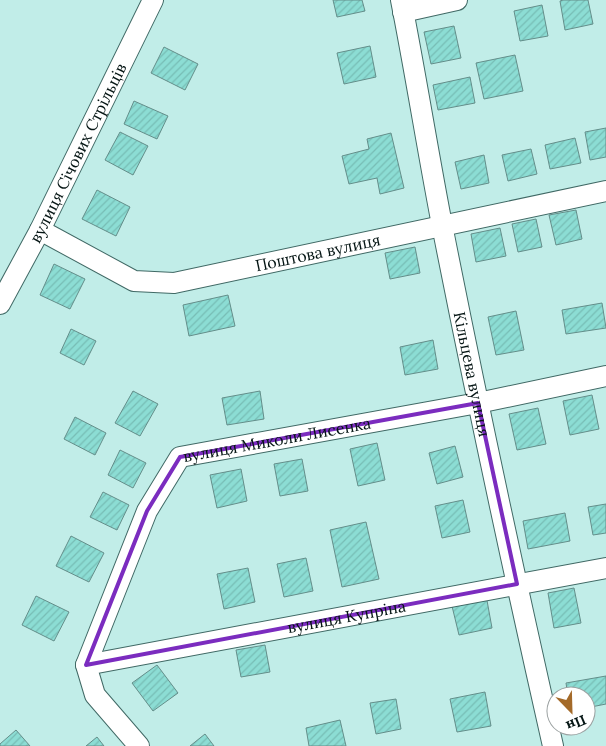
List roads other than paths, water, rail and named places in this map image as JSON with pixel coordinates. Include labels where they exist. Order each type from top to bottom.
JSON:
[{"type":"street","name":"вулиця Січових Стрільців","points":[[0,304],[40,230],[153,0]]},
{"type":"street","points":[[402,6],[457,0]]},
{"type":"street","name":"Кільцева вулиця","points":[[402,6],[442,227],[553,746]]},
{"type":"street","name":"Поштова вулиця","points":[[40,230],[134,281],[174,283],[606,191]]},
{"type":"street","name":"вулиця Миколи Лисенка","points":[[86,665],[147,512],[180,457],[478,402],[606,376]]},
{"type":"street","name":"вулиця Купріна","points":[[86,665],[606,568]]},
{"type":"street","points":[[86,665],[96,695],[139,746]]}]
